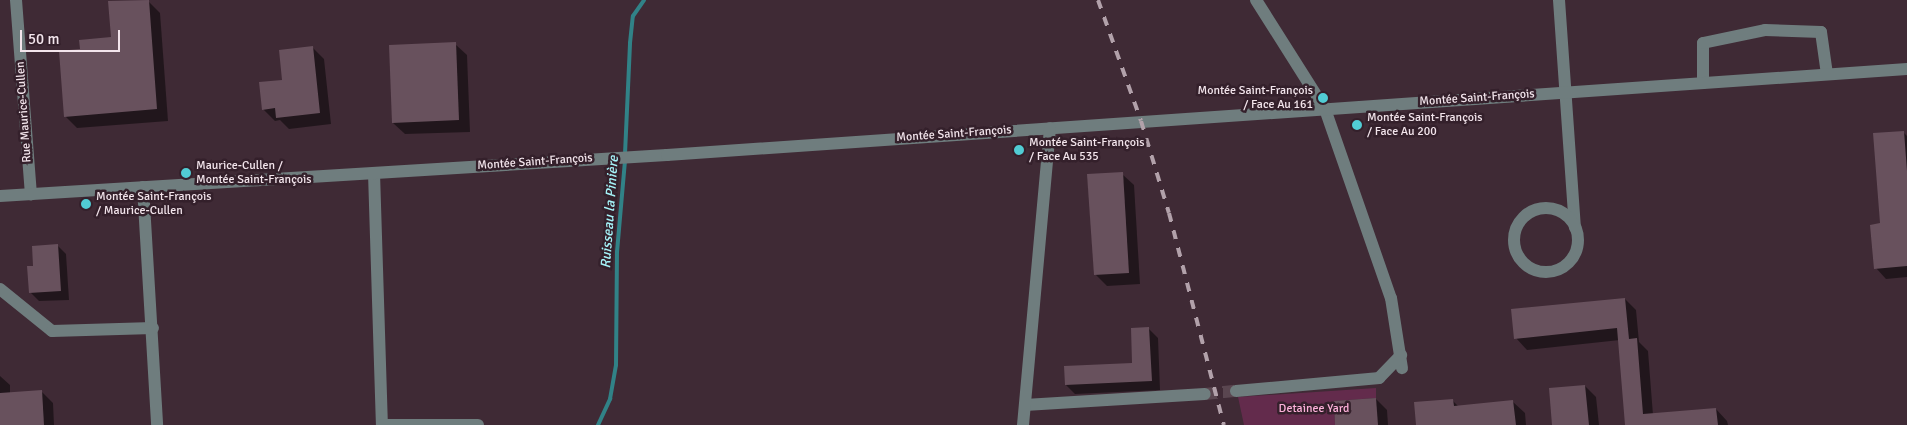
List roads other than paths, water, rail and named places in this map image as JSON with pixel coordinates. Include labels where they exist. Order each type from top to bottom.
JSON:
[{"type":"street","name":"Rue Maurice-Cullen","points":[[16,0],[30,194]]},
{"type":"street","points":[[1236,391],[1379,378],[1402,362],[1391,298],[1325,109],[1256,0]]},
{"type":"street","points":[[1559,0],[1577,247],[1573,256],[1557,270],[1537,271],[1527,266],[1515,250],[1514,238],[1516,228],[1522,218],[1530,211],[1552,208],[1570,218],[1575,227]]},
{"type":"street","points":[[1703,83],[1703,43],[1765,30],[1821,32],[1827,74]]},
{"type":"street","name":"Montée Saint-François","points":[[0,196],[656,155],[1907,69]]},
{"type":"street","points":[[1023,425],[1050,128]]},
{"type":"street","points":[[374,173],[382,425],[478,425]]},
{"type":"street","points":[[144,188],[157,425]]},
{"type":"street","points":[[0,289],[52,331],[153,328]]},
{"type":"street","points":[[1025,404],[1205,394]]},
{"type":"waterway","name":"Ruisseau la Pinière","points":[[625,154],[633,16],[644,0]]},
{"type":"waterway","name":"Ruisseau la Pinière","points":[[598,425],[610,399],[616,365],[617,252],[625,161]]},
{"type":"tunnel","points":[[1205,394],[1236,391]]},
{"type":"railway","points":[[1098,0],[1141,121],[1169,213],[1224,425]]},
{"type":"place","name":"Montée Saint-François / Face Au 161","points":[[1323,98]]},
{"type":"place","name":"Montée Saint-François / Face Au 200","points":[[1357,125]]},
{"type":"place","name":"Montée Saint-François / Face Au 535","points":[[1019,150]]},
{"type":"place","name":"Maurice-Cullen / Montée Saint-François","points":[[186,173]]},
{"type":"place","name":"Montée Saint-François / Maurice-Cullen","points":[[86,204]]},
{"type":"park label","name":"Detainee Yard","points":[[1314,409]]}]
